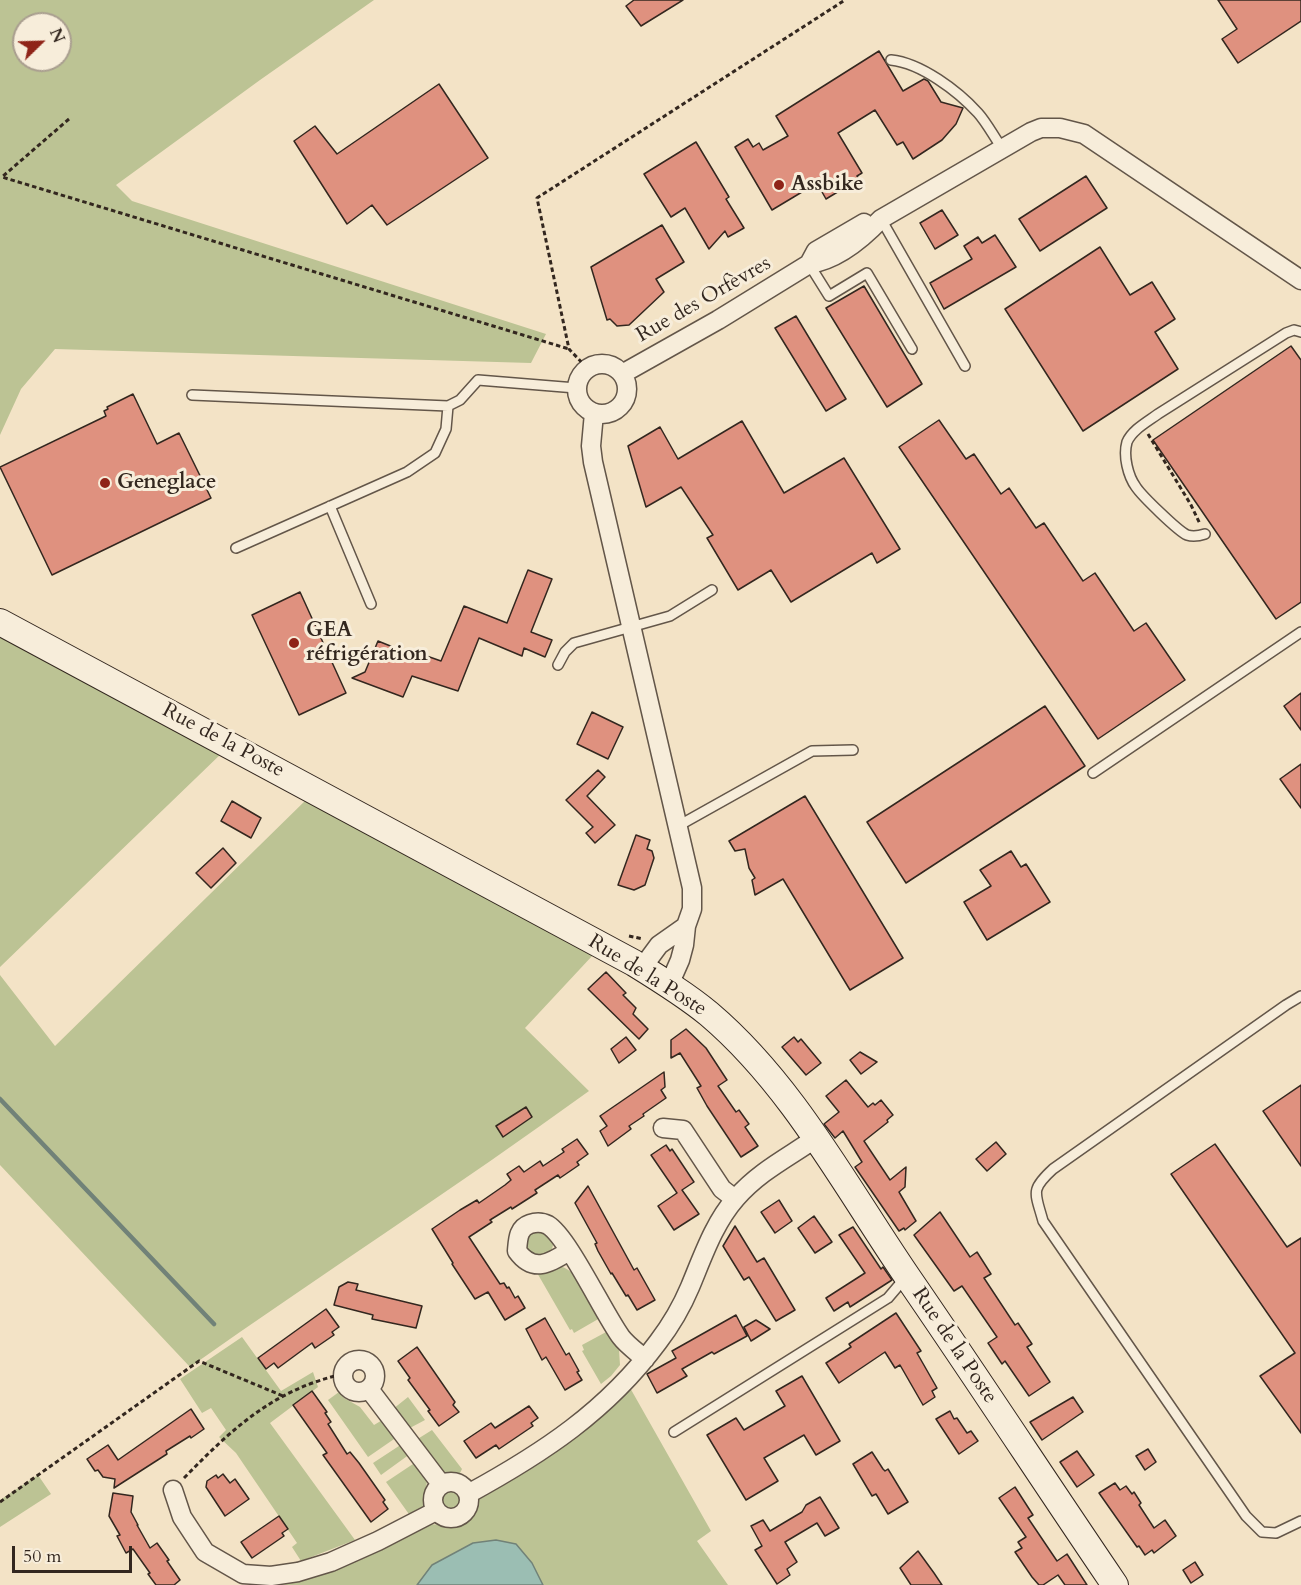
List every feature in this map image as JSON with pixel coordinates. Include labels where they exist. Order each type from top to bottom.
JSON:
[{"type":"street","name":"Rue des Orfèvres","points":[[622,374],[718,320],[809,264],[816,251],[860,224],[881,219],[1002,148],[1032,132],[1049,127],[1071,129],[1084,134],[1301,280]]},
{"type":"street","points":[[602,363],[622,374],[627,389],[622,404],[609,413],[594,413],[581,404],[576,388],[581,374],[587,368],[602,363]]},
{"type":"street","points":[[594,413],[591,446],[593,462],[693,898],[680,960],[669,986]]},
{"type":"street","name":"Rue de la Poste","points":[[0,622],[642,968],[707,1013],[738,1042],[816,1138],[907,1276],[966,1360],[977,1382],[1021,1443],[1115,1585]]},
{"type":"street","points":[[642,968],[659,945],[686,926]]},
{"type":"street","points":[[663,1128],[683,1130],[722,1189],[735,1199]]},
{"type":"street","points":[[468,1494],[540,1452],[571,1430],[628,1379],[675,1316],[717,1225],[735,1199],[766,1170],[816,1138]]},
{"type":"street","points":[[569,1251],[622,1339],[645,1359]]},
{"type":"street","points":[[357,1359],[367,1361],[376,1375],[369,1389],[359,1392],[346,1384],[343,1374],[352,1361],[357,1359]]},
{"type":"street","points":[[369,1389],[441,1484]]},
{"type":"street","points":[[454,1482],[460,1484],[468,1494],[468,1505],[462,1515],[457,1517],[445,1518],[436,1511],[432,1500],[436,1488],[441,1484],[454,1482]]},
{"type":"street","points":[[172,1490],[182,1517],[205,1552],[243,1575],[271,1576],[309,1569],[378,1541],[436,1511]]},
{"type":"lane","points":[[891,60],[902,61],[930,74],[964,99],[979,114],[1002,148]]},
{"type":"lane","points":[[881,219],[966,366]]},
{"type":"lane","points":[[809,264],[829,296],[867,273],[912,349]]},
{"type":"lane","points":[[1205,534],[1198,537],[1186,535],[1136,488],[1126,455],[1127,441],[1143,425],[1286,333],[1294,330],[1301,332]]},
{"type":"lane","points":[[192,395],[448,406],[460,400],[478,380],[576,388]]},
{"type":"lane","points":[[236,548],[407,471],[435,453],[447,429],[448,406]]},
{"type":"lane","points":[[330,506],[371,604]]},
{"type":"lane","points":[[558,665],[565,652],[574,643],[670,616],[712,590]]},
{"type":"lane","points":[[1093,773],[1301,632]]},
{"type":"lane","points":[[678,826],[812,751],[853,750]]},
{"type":"lane","points":[[1301,996],[1053,1169],[1038,1183],[1036,1196],[1043,1221],[1246,1516],[1262,1532],[1276,1533],[1301,1521]]},
{"type":"lane","points":[[674,1432],[888,1298],[907,1276]]},
{"type":"path","points":[[569,349],[537,198],[845,0]]},
{"type":"path","points":[[69,119],[2,177],[569,349],[587,368]]},
{"type":"path","points":[[1143,425],[1191,505],[1205,534]]},
{"type":"path","points":[[0,1502],[199,1361],[283,1396]]},
{"type":"path","points":[[172,1490],[236,1427],[283,1396],[319,1379],[343,1374]]},
{"type":"green space","points":[[0,0],[374,0],[116,185],[132,201],[546,334],[531,363],[55,349],[21,389],[0,435]]},
{"type":"green space","points":[[0,631],[224,751],[0,967]]},
{"type":"green space","points":[[309,797],[593,955],[525,1028],[589,1091],[190,1367],[0,1165],[0,975],[55,1046]]},
{"type":"green space","points":[[541,1228],[554,1242],[551,1252],[547,1256],[528,1255],[523,1241],[524,1237]]},
{"type":"green space","points":[[557,1266],[571,1272],[577,1278],[600,1318],[574,1333],[572,1329],[570,1330],[536,1271]]},
{"type":"green space","points":[[608,1331],[619,1350],[620,1365],[601,1384],[582,1351],[584,1350],[582,1345]]},
{"type":"green space","points":[[242,1337],[281,1391],[313,1372],[318,1387],[270,1423],[355,1540],[301,1561],[292,1547],[297,1543],[236,1453],[219,1437],[226,1430],[211,1408],[202,1413],[180,1379]]},
{"type":"green space","points":[[629,1386],[711,1531],[697,1541],[728,1585],[282,1585],[280,1583],[427,1525],[454,1526],[460,1524],[472,1513],[480,1496]]},
{"type":"green space","points":[[339,1392],[344,1398],[360,1407],[374,1425],[384,1419],[397,1437],[368,1457],[328,1400]]},
{"type":"green space","points":[[408,1397],[425,1420],[408,1429],[393,1409]]},
{"type":"green space","points":[[432,1430],[462,1469],[459,1475],[441,1472],[416,1440]]},
{"type":"green space","points":[[402,1444],[410,1454],[381,1475],[373,1463]]},
{"type":"green space","points":[[416,1462],[427,1482],[424,1496],[425,1507],[411,1517],[386,1482]]},
{"type":"green space","points":[[38,1475],[51,1494],[0,1527],[0,1500]]},
{"type":"green space","points":[[451,1488],[456,1489],[462,1495],[462,1505],[456,1511],[451,1512],[446,1511],[440,1505],[439,1500],[440,1495],[446,1489]]},
{"type":"water","points":[[496,1540],[516,1544],[532,1563],[543,1585],[417,1585],[432,1565],[473,1543]]},
{"type":"building","points":[[634,0],[683,0],[641,26],[626,6]]},
{"type":"building","points":[[1218,0],[1301,0],[1301,21],[1238,63],[1222,39],[1237,29]]},
{"type":"building","points":[[879,51],[903,91],[924,79],[928,81],[941,102],[963,108],[956,124],[942,140],[913,159],[903,142],[897,145],[875,110],[838,133],[862,173],[857,176],[859,179],[826,199],[817,183],[772,210],[735,147],[748,139],[753,147],[759,143],[763,150],[788,136],[776,116]]},
{"type":"building","points":[[439,84],[488,158],[387,225],[372,205],[347,224],[294,141],[315,126],[337,154]]},
{"type":"building","points":[[696,142],[729,197],[726,199],[744,228],[728,237],[725,231],[709,249],[685,208],[671,217],[644,174]]},
{"type":"building","points":[[1086,176],[1107,208],[1040,251],[1019,219]]},
{"type":"building","points":[[942,210],[958,235],[935,249],[920,223]]},
{"type":"building","points":[[662,225],[684,262],[656,279],[664,292],[629,325],[617,326],[610,319],[607,320],[591,267]]},
{"type":"building","points":[[995,235],[1016,267],[944,309],[930,283],[972,259],[964,246],[978,237],[982,243]]},
{"type":"building","points":[[1100,247],[1130,295],[1152,282],[1175,319],[1155,332],[1178,369],[1083,431],[1005,309]]},
{"type":"building","points":[[864,286],[922,384],[887,407],[826,308]]},
{"type":"building","points":[[796,316],[846,399],[826,411],[775,328]]},
{"type":"building","points":[[1291,346],[1301,360],[1301,602],[1276,619],[1153,440]]},
{"type":"building","name":"Geneglace","points":[[133,394],[157,444],[179,433],[211,498],[52,575],[0,467],[106,416],[104,411],[108,409],[107,407]]},
{"type":"building","points":[[939,420],[966,459],[974,454],[1001,494],[1009,488],[1036,528],[1044,523],[1083,581],[1095,573],[1134,631],[1146,623],[1185,680],[1098,739],[899,447]]},
{"type":"building","points":[[742,421],[784,493],[844,458],[900,549],[877,563],[872,553],[791,602],[771,570],[738,590],[707,538],[713,535],[681,487],[646,507],[628,446],[660,427],[678,459]]},
{"type":"building","name":"GEA réfrigération","points":[[528,570],[552,579],[531,632],[552,640],[545,657],[524,648],[522,656],[479,638],[458,691],[412,676],[403,697],[352,678],[365,672],[378,641],[420,658],[421,654],[441,661],[464,606],[507,623]]},
{"type":"building","name":"GEA réfrigération","points":[[300,592],[346,693],[299,715],[252,615]]},
{"type":"building","points":[[1301,693],[1301,730],[1284,706]]},
{"type":"building","points":[[1045,706],[1085,766],[906,883],[867,822]]},
{"type":"building","points":[[592,712],[623,727],[608,759],[577,744]]},
{"type":"building","points":[[1301,764],[1301,808],[1280,779]]},
{"type":"building","points":[[598,770],[605,777],[587,796],[615,825],[595,843],[586,833],[593,827],[566,800]]},
{"type":"building","points":[[805,796],[903,958],[850,990],[783,879],[755,895],[752,880],[755,878],[749,868],[745,849],[735,851],[729,841]]},
{"type":"building","points":[[232,801],[261,818],[251,838],[221,821]]},
{"type":"building","points":[[636,835],[650,840],[647,849],[652,851],[654,858],[645,885],[634,890],[618,885]]},
{"type":"building","points":[[223,848],[236,863],[211,888],[196,873]]},
{"type":"building","points":[[1011,851],[1021,867],[1026,864],[1050,902],[987,940],[964,902],[991,886],[980,870]]},
{"type":"building","points":[[606,972],[626,993],[623,995],[636,1008],[633,1014],[648,1029],[639,1039],[588,989]]},
{"type":"building","points":[[686,1029],[706,1048],[727,1080],[718,1086],[736,1112],[739,1110],[749,1124],[745,1127],[758,1146],[741,1157],[707,1106],[697,1088],[701,1086],[680,1053],[671,1058],[671,1040]]},
{"type":"building","points":[[626,1037],[636,1050],[619,1063],[611,1049]]},
{"type":"building","points":[[794,1037],[798,1042],[801,1039],[821,1063],[806,1075],[782,1047]]},
{"type":"building","points":[[860,1052],[877,1062],[861,1074],[850,1060]]},
{"type":"building","points":[[664,1072],[665,1087],[661,1090],[666,1098],[643,1114],[644,1116],[629,1126],[631,1129],[608,1146],[600,1131],[607,1126],[600,1116]]},
{"type":"building","points":[[846,1080],[868,1107],[881,1100],[893,1115],[887,1120],[888,1122],[864,1141],[890,1180],[906,1167],[905,1187],[899,1192],[916,1221],[905,1230],[904,1228],[899,1231],[855,1167],[862,1162],[843,1131],[835,1138],[824,1124],[839,1112],[826,1096]]},
{"type":"building","points":[[1301,1085],[1301,1166],[1263,1111]]},
{"type":"building","points":[[526,1107],[532,1117],[503,1137],[496,1126]]},
{"type":"building","points":[[577,1139],[588,1154],[577,1162],[579,1165],[560,1178],[558,1175],[535,1190],[537,1193],[490,1220],[492,1222],[469,1237],[500,1284],[504,1283],[507,1288],[509,1287],[515,1298],[518,1296],[525,1308],[505,1320],[488,1292],[475,1299],[432,1229],[477,1200],[479,1203],[505,1185],[511,1180],[507,1174],[519,1166],[524,1172],[540,1161],[543,1166],[564,1152],[562,1149]]},
{"type":"building","points":[[996,1142],[1006,1154],[987,1171],[976,1159]]},
{"type":"building","points":[[1215,1144],[1287,1247],[1301,1238],[1301,1433],[1260,1376],[1295,1353],[1171,1174]]},
{"type":"building","points":[[666,1145],[670,1151],[672,1149],[694,1182],[682,1190],[699,1214],[674,1230],[658,1206],[677,1193],[651,1155]]},
{"type":"building","points":[[588,1186],[634,1270],[637,1268],[655,1300],[637,1310],[611,1274],[575,1203]]},
{"type":"building","points":[[779,1200],[792,1221],[775,1233],[761,1212]]},
{"type":"building","points":[[940,1212],[970,1257],[977,1252],[991,1274],[984,1278],[1015,1325],[1018,1323],[1032,1344],[1027,1347],[1050,1382],[1029,1396],[1005,1361],[1002,1364],[988,1343],[997,1337],[962,1286],[954,1291],[914,1235]]},
{"type":"building","points":[[814,1216],[832,1242],[815,1253],[798,1228]]},
{"type":"building","points":[[735,1226],[757,1262],[764,1258],[795,1310],[776,1321],[749,1277],[744,1280],[723,1246]]},
{"type":"building","points":[[853,1227],[881,1269],[883,1267],[892,1280],[850,1307],[848,1302],[834,1311],[826,1298],[865,1273],[839,1235]]},
{"type":"building","points":[[348,1282],[358,1284],[356,1290],[422,1306],[416,1328],[372,1319],[373,1315],[334,1305],[339,1287]]},
{"type":"building","points":[[326,1309],[339,1327],[332,1332],[334,1335],[315,1348],[312,1343],[278,1368],[274,1363],[266,1369],[258,1358]]},
{"type":"building","points":[[896,1313],[921,1351],[917,1353],[937,1388],[932,1391],[935,1397],[923,1405],[900,1365],[895,1368],[885,1352],[839,1383],[826,1363],[851,1347],[849,1344]]},
{"type":"building","points":[[736,1315],[747,1336],[682,1369],[687,1376],[657,1393],[647,1374],[676,1358],[672,1351]]},
{"type":"building","points":[[545,1318],[566,1355],[569,1353],[582,1380],[565,1390],[546,1357],[542,1360],[526,1329]]},
{"type":"building","points":[[756,1320],[770,1329],[751,1341],[744,1327]]},
{"type":"building","points":[[417,1347],[455,1402],[453,1405],[459,1412],[439,1426],[398,1361]]},
{"type":"building","points":[[802,1376],[840,1441],[816,1455],[804,1435],[764,1458],[778,1481],[746,1500],[707,1435],[736,1418],[744,1430],[785,1406],[776,1391]]},
{"type":"building","points":[[312,1391],[327,1412],[325,1413],[331,1422],[328,1424],[347,1454],[350,1452],[385,1500],[383,1502],[388,1509],[371,1522],[323,1455],[327,1453],[293,1405]]},
{"type":"building","points":[[1073,1397],[1083,1412],[1042,1440],[1030,1422]]},
{"type":"building","points":[[529,1406],[538,1418],[531,1423],[533,1426],[499,1449],[496,1445],[476,1458],[464,1441],[491,1423],[495,1428]]},
{"type":"building","points":[[191,1409],[204,1429],[166,1451],[167,1454],[114,1488],[115,1479],[103,1477],[98,1470],[95,1471],[87,1459],[108,1445],[118,1460]]},
{"type":"building","points":[[950,1411],[967,1433],[971,1431],[978,1441],[959,1454],[936,1419]]},
{"type":"building","points":[[1148,1449],[1156,1462],[1145,1470],[1136,1456]]},
{"type":"building","points":[[1077,1451],[1094,1475],[1077,1487],[1060,1462]]},
{"type":"building","points":[[872,1452],[883,1469],[885,1471],[888,1469],[908,1502],[888,1514],[876,1494],[872,1496],[853,1464]]},
{"type":"building","points":[[223,1474],[230,1483],[235,1479],[249,1499],[225,1516],[206,1487],[207,1481],[216,1475],[218,1478]]},
{"type":"building","points":[[1115,1483],[1120,1490],[1126,1486],[1132,1494],[1134,1492],[1141,1503],[1139,1505],[1154,1528],[1165,1520],[1176,1536],[1154,1553],[1152,1550],[1145,1555],[1099,1493]]},
{"type":"building","points":[[1015,1487],[1033,1515],[1028,1518],[1057,1561],[1067,1554],[1087,1585],[1065,1585],[1058,1575],[1043,1585],[1039,1585],[1032,1577],[1015,1552],[1022,1548],[1018,1542],[1026,1537],[999,1498]]},
{"type":"building","points":[[113,1493],[133,1496],[131,1512],[150,1548],[157,1543],[169,1560],[167,1561],[180,1580],[174,1585],[156,1585],[133,1549],[126,1553],[117,1536],[120,1535],[109,1516]]},
{"type":"building","points":[[820,1497],[839,1528],[825,1536],[817,1523],[785,1542],[797,1562],[787,1569],[790,1575],[777,1584],[755,1550],[762,1546],[751,1526],[763,1520],[770,1531],[802,1512],[806,1505]]},
{"type":"building","points":[[279,1516],[288,1529],[282,1533],[284,1536],[252,1558],[241,1542]]},
{"type":"building","points":[[918,1551],[942,1585],[911,1585],[900,1568]]},
{"type":"building","points":[[1195,1562],[1203,1575],[1191,1583],[1183,1570]]},
{"type":"waterway","points":[[0,1099],[214,1324]]},
{"type":"place","name":"Assbike","points":[[779,185]]},
{"type":"place","name":"Geneglace","points":[[105,483]]},
{"type":"place","name":"GEA réfrigération","points":[[294,643]]}]
